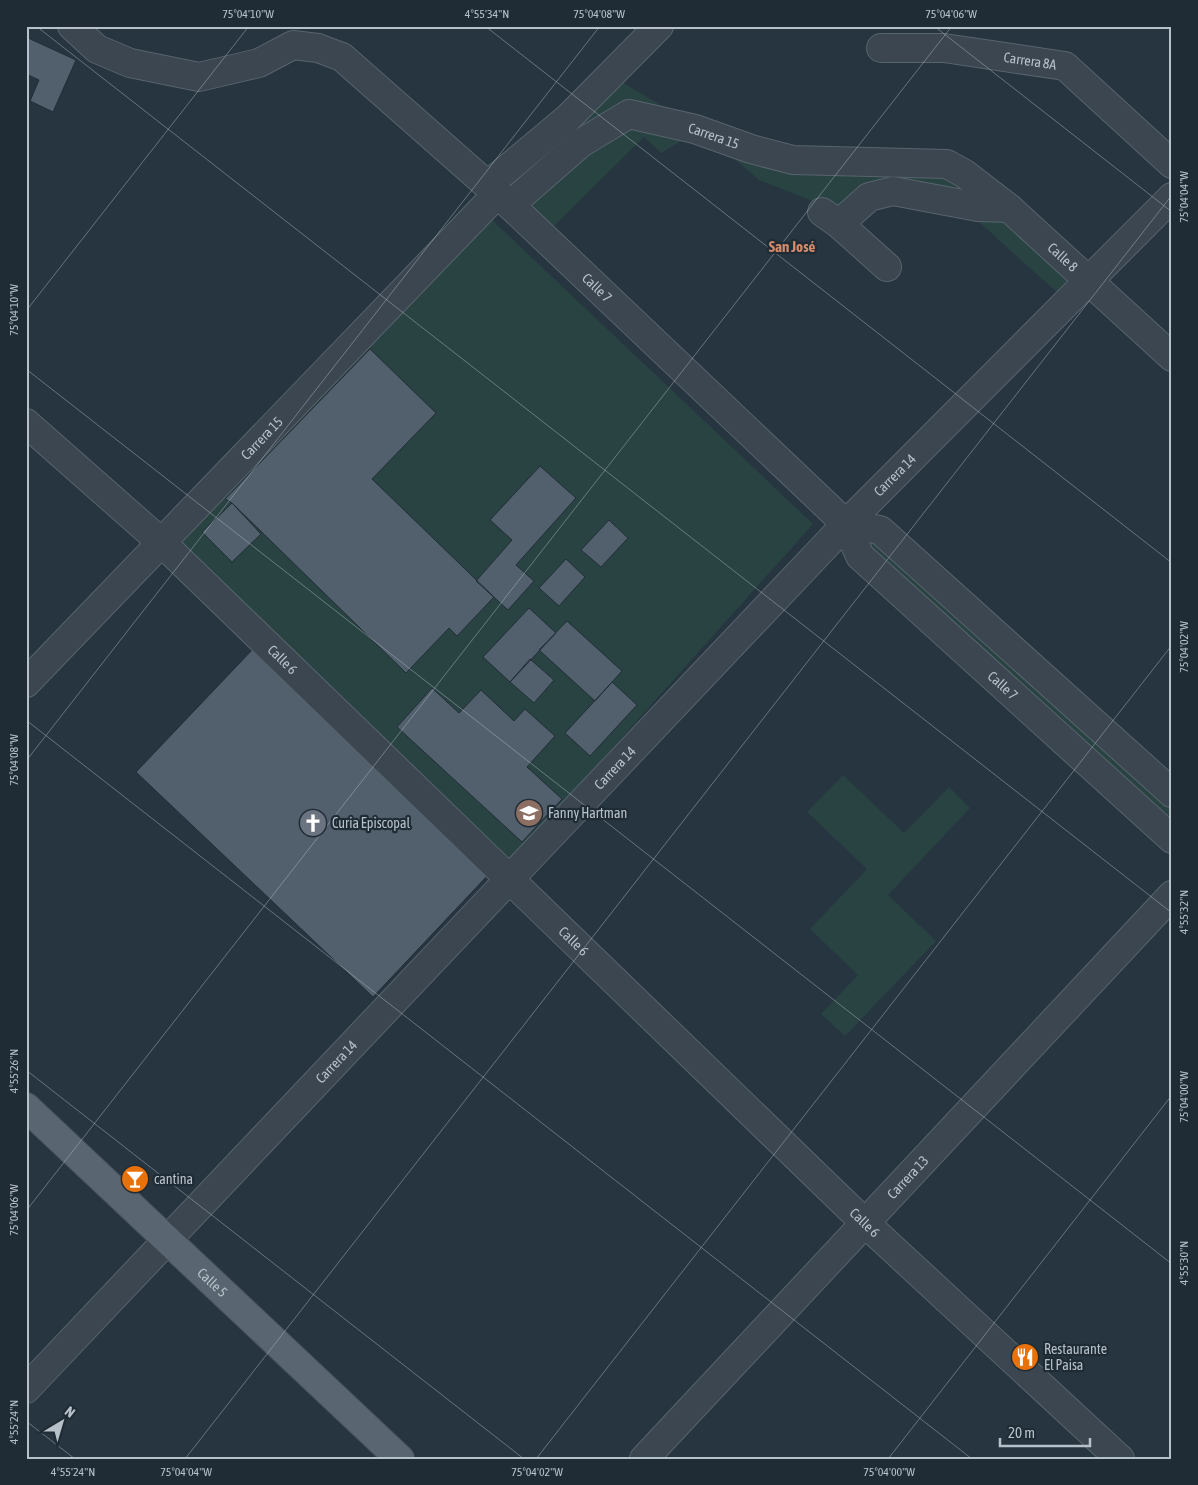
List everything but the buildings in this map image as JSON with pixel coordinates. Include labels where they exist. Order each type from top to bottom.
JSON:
[{"type":"main road","name":"Calle 5","points":[[26,1107],[400,1459]]},
{"type":"street","name":"Calle 7","points":[[72,26],[97,49],[130,63],[199,77],[259,63],[293,45],[318,48],[342,57],[498,195],[846,524],[860,556],[1172,839]]},
{"type":"street","points":[[498,195],[568,118],[659,26]]},
{"type":"street","name":"Carrera 8A","points":[[881,48],[944,48],[1064,66],[1172,164]]},
{"type":"street","name":"Carrera 15","points":[[26,683],[498,195],[629,114],[695,129],[751,149],[793,160],[947,164]]},
{"type":"street","name":"Calle 8","points":[[947,164],[965,174],[1009,208],[1090,280],[1172,357]]},
{"type":"street","points":[[887,267],[831,218],[869,197],[893,191],[978,207],[1009,208]]},
{"type":"street","name":"Carrera 14","points":[[26,1389],[846,524],[1172,197]]},
{"type":"street","name":"Calle 6","points":[[26,423],[161,542],[865,1223],[1120,1459]]},
{"type":"street","points":[[846,524],[880,530],[1172,793]]},
{"type":"street","name":"Carrera 13","points":[[644,1459],[1172,895]]},
{"type":"green space","points":[[615,78],[693,124],[626,109],[509,200],[496,185]]},
{"type":"green space","points":[[630,120],[691,135],[661,153],[644,137],[549,231],[521,204]]},
{"type":"green space","points":[[709,137],[947,168],[991,197],[892,179],[840,219],[823,205],[759,180]]},
{"type":"green space","points":[[997,204],[1081,279],[1061,296],[979,222]]},
{"type":"green space","points":[[490,218],[813,524],[507,866],[174,543]]},
{"type":"green space","points":[[876,538],[1172,806],[1172,828],[867,546]]},
{"type":"green space","points":[[843,775],[904,833],[949,787],[970,808],[888,895],[936,941],[845,1036],[821,1014],[858,975],[810,929],[867,869],[807,812]]},
{"type":"place","name":"Fanny Hartman","points":[[529,813]]},
{"type":"place","name":"Curia Episcopal","points":[[313,823]]},
{"type":"place","name":"cantina","points":[[135,1179]]},
{"type":"place","name":"Restaurante El Paisa","points":[[1025,1357]]},
{"type":"district","name":"San José","points":[[792,246]]}]
